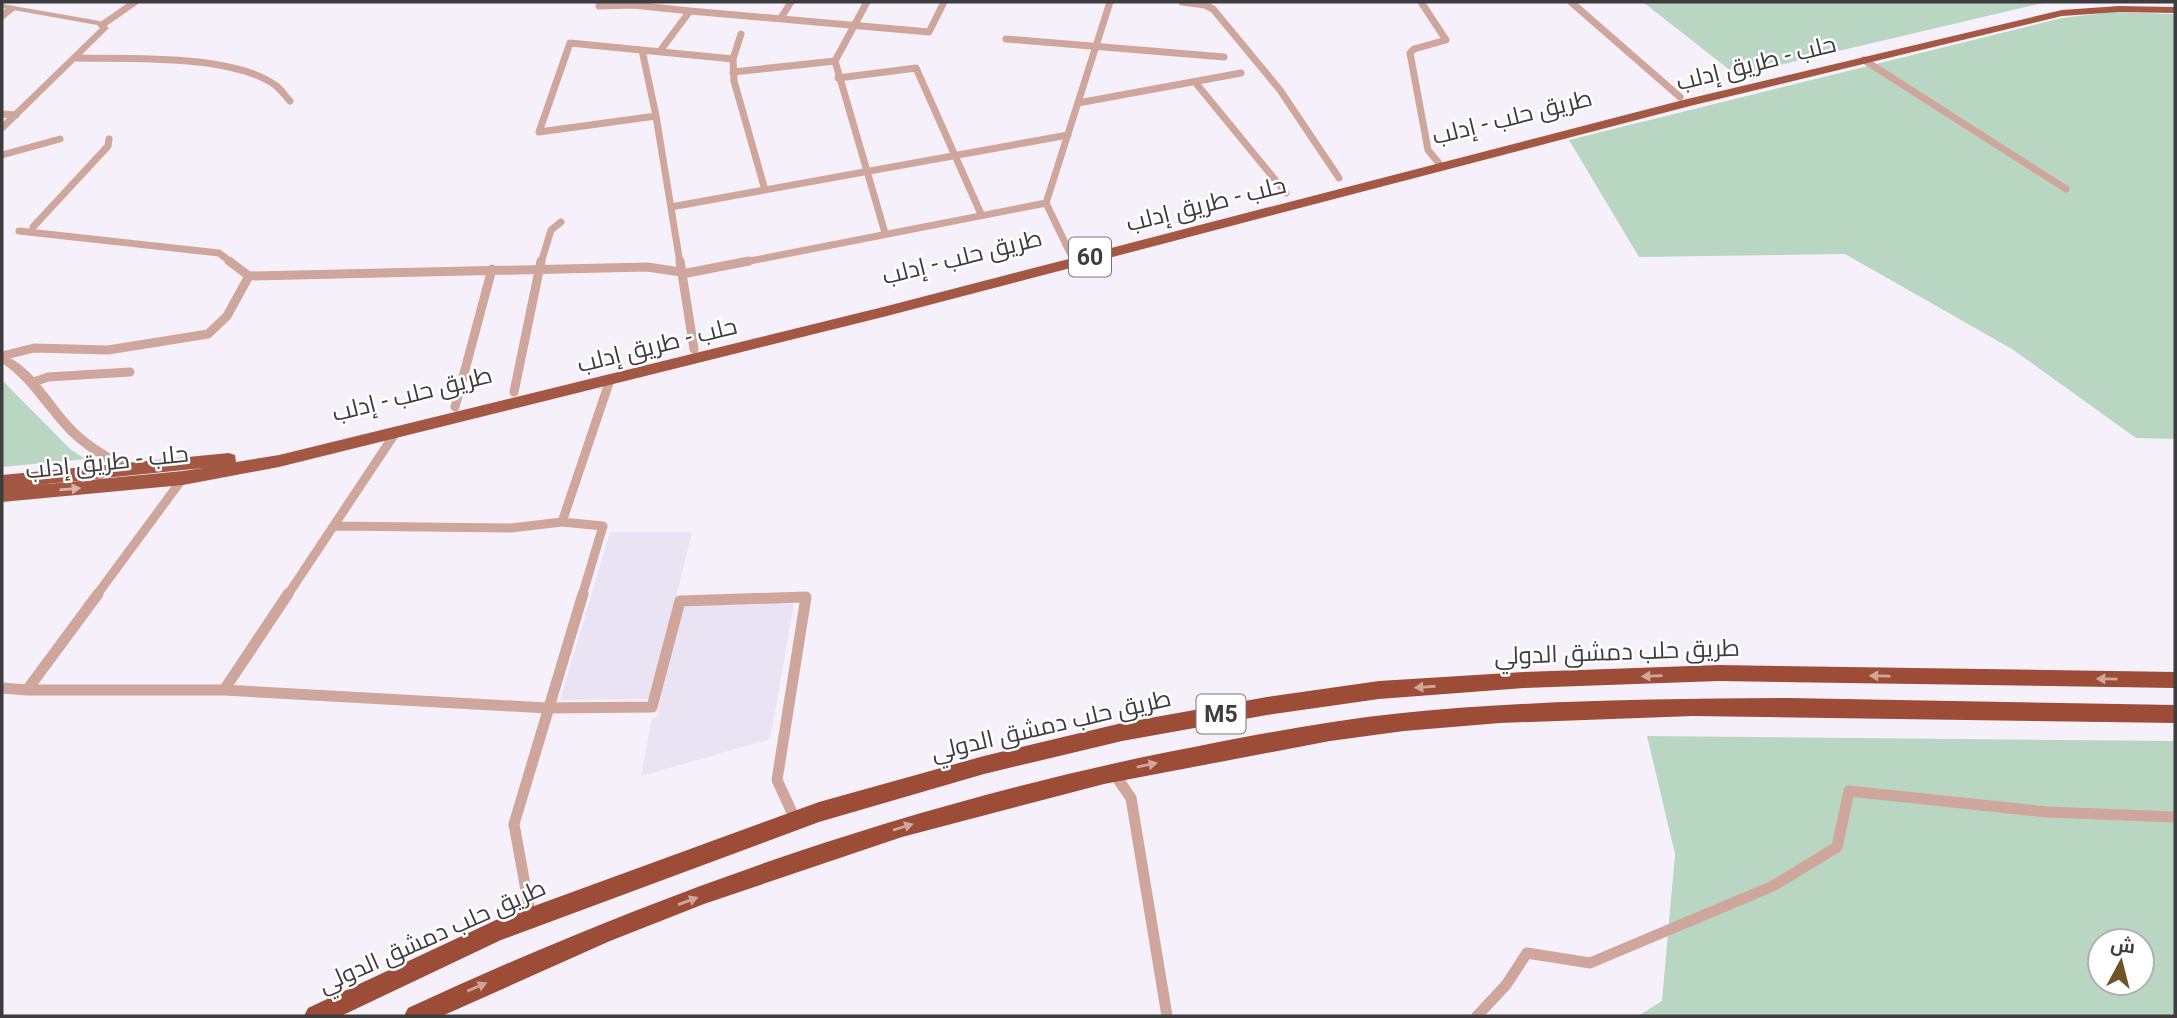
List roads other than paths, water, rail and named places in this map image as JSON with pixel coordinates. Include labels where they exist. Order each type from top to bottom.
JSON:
[{"type":"highway","name":"60","points":[[1684,100],[2058,7],[2175,4]]},
{"type":"highway","name":"حلب - طريق إدلب","points":[[2,495],[183,478],[279,461],[610,380],[1073,257],[1684,100],[2062,13],[2119,9],[2175,10]]},
{"type":"highway","name":"طريق حلب - إدلب","points":[[2,482],[246,457],[1073,257]]},
{"type":"highway","name":"طريق حلب دمشق الدولي","points":[[316,1016],[496,931],[796,821],[984,765],[1122,732],[1267,706],[1379,690],[1719,673],[2175,680]]},
{"type":"highway","name":"M5","points":[[415,1016],[658,911],[832,848],[995,800],[1113,772],[1278,741],[1400,723],[1536,712],[1732,706],[2175,714]]},
{"type":"street","points":[[102,25],[135,2]]},
{"type":"street","points":[[781,18],[791,2]]},
{"type":"street","points":[[867,2],[835,61],[885,233]]},
{"type":"street","points":[[599,6],[633,5],[690,11],[720,10],[929,32],[944,2]]},
{"type":"street","points":[[1073,257],[1046,203],[1110,2]]},
{"type":"street","points":[[1182,2],[1205,5],[1213,9],[1280,90],[1339,178]]},
{"type":"street","points":[[1422,2],[1446,40],[1414,49],[1410,53],[1425,139],[1438,163]]},
{"type":"street","points":[[1571,2],[1684,100]]},
{"type":"street","points":[[2,16],[5,5],[102,25]]},
{"type":"street","points":[[660,51],[690,11]]},
{"type":"street","points":[[2,128],[76,58],[105,28],[102,25]]},
{"type":"street","points":[[741,34],[733,59],[733,72],[765,190]]},
{"type":"street","points":[[1006,39],[1224,57]]},
{"type":"street","points":[[656,116],[539,132],[570,43],[733,59]]},
{"type":"street","points":[[642,50],[656,116],[694,349]]},
{"type":"street","points":[[76,58],[217,65],[241,70],[274,84],[290,101]]},
{"type":"street","points":[[1864,60],[2066,189]]},
{"type":"street","points":[[733,72],[835,61]]},
{"type":"street","points":[[838,78],[916,68],[981,214]]},
{"type":"street","points":[[1078,103],[1241,73]]},
{"type":"street","points":[[1195,82],[1286,192]]},
{"type":"street","points":[[2,114],[16,115]]},
{"type":"street","points":[[671,207],[1068,135]]},
{"type":"street","points":[[2,155],[60,139]]},
{"type":"street","points":[[33,228],[108,146],[109,139]]},
{"type":"street","points":[[19,231],[219,253],[249,276],[647,267],[682,273],[1046,203]]},
{"type":"street","points":[[514,392],[539,268],[551,230],[561,222]]},
{"type":"street","points":[[454,407],[492,269]]},
{"type":"street","points":[[2,357],[34,348],[108,350],[208,334],[227,316],[249,276]]},
{"type":"street","points":[[2,357],[34,382],[73,432],[127,470]]},
{"type":"street","points":[[34,382],[48,377],[131,372]]},
{"type":"street","points":[[562,522],[610,380]]},
{"type":"street","points":[[224,690],[396,432]]},
{"type":"street","points":[[27,690],[183,478]]},
{"type":"street","points":[[334,526],[511,528],[562,522],[603,526],[514,824],[531,918]]},
{"type":"street","points":[[2,688],[224,690],[547,708],[652,707],[680,601],[806,597],[777,780],[796,821]]},
{"type":"street","points":[[1113,772],[1131,798],[1167,1016]]},
{"type":"street","points":[[1477,1016],[1506,985],[1527,953],[1590,963],[1773,886],[1837,847],[1849,791],[2047,812],[2175,817]]}]
